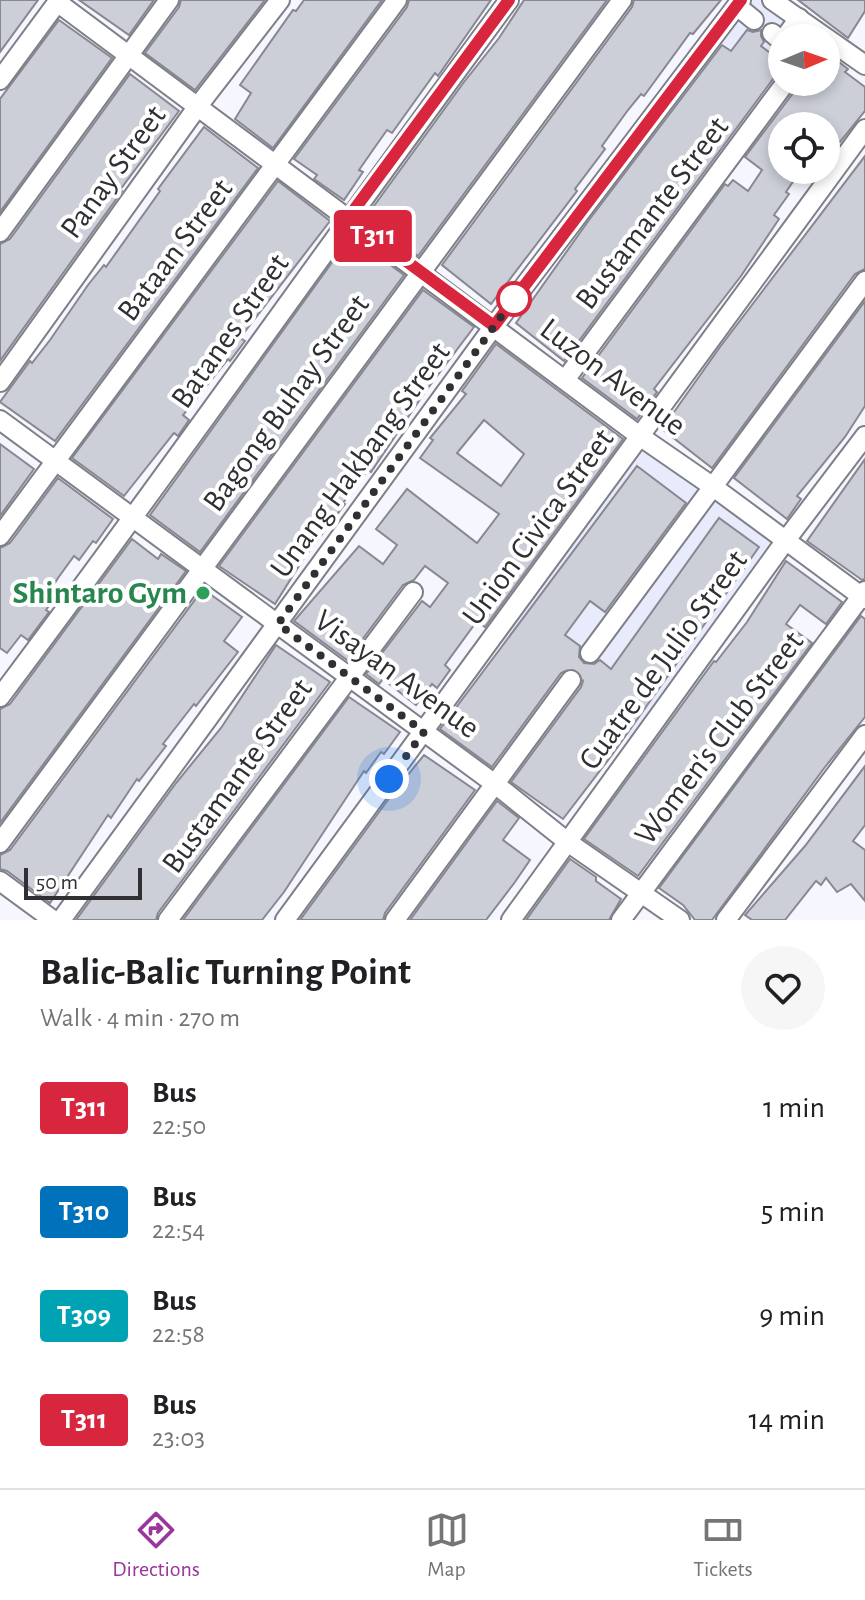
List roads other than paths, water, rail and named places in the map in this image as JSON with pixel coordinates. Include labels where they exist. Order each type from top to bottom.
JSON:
[{"type":"street","points":[[0,232],[169,0]]},
{"type":"street","name":"Panay Street","points":[[0,382],[198,106],[280,0]]},
{"type":"street","name":"Bataan Street","points":[[0,536],[397,0]]},
{"type":"street","name":"Batanes Street","points":[[0,697],[134,518],[348,218],[509,0]]},
{"type":"street","name":"Bagong Buhay Street","points":[[0,843],[622,0]]},
{"type":"street","points":[[772,0],[806,24]]},
{"type":"street","points":[[0,80],[58,1]]},
{"type":"street","name":"Luzon Avenue","points":[[58,1],[641,437],[864,596]]},
{"type":"street","points":[[739,3],[754,20]]},
{"type":"street","name":"Unang Hakbang Street","points":[[61,920],[494,326],[739,3]]},
{"type":"street","points":[[795,24],[799,18]]},
{"type":"street","points":[[840,49],[865,65]]},
{"type":"street","name":"Bustamante Street","points":[[565,380],[776,96]]},
{"type":"street","name":"Union Civica Street","points":[[285,920],[865,129]]},
{"type":"street","points":[[590,653],[865,281]]},
{"type":"street","name":"Visayan Avenue","points":[[0,420],[495,784],[569,843],[680,920]]},
{"type":"street","name":"Cuatre de Julio Street","points":[[511,920],[865,436]]},
{"type":"street","name":"Bustamante Street","points":[[168,920],[413,592]]},
{"type":"street","name":"Women's Club Street","points":[[621,920],[864,596]]},
{"type":"street","points":[[395,920],[566,686]]},
{"type":"street","points":[[726,920],[865,735]]},
{"type":"street","points":[[0,881],[53,920]]},
{"type":"tunnel","points":[[571,680],[590,653]]},
{"type":"place","name":"Shintaro Gym","points":[[203,593]]}]
